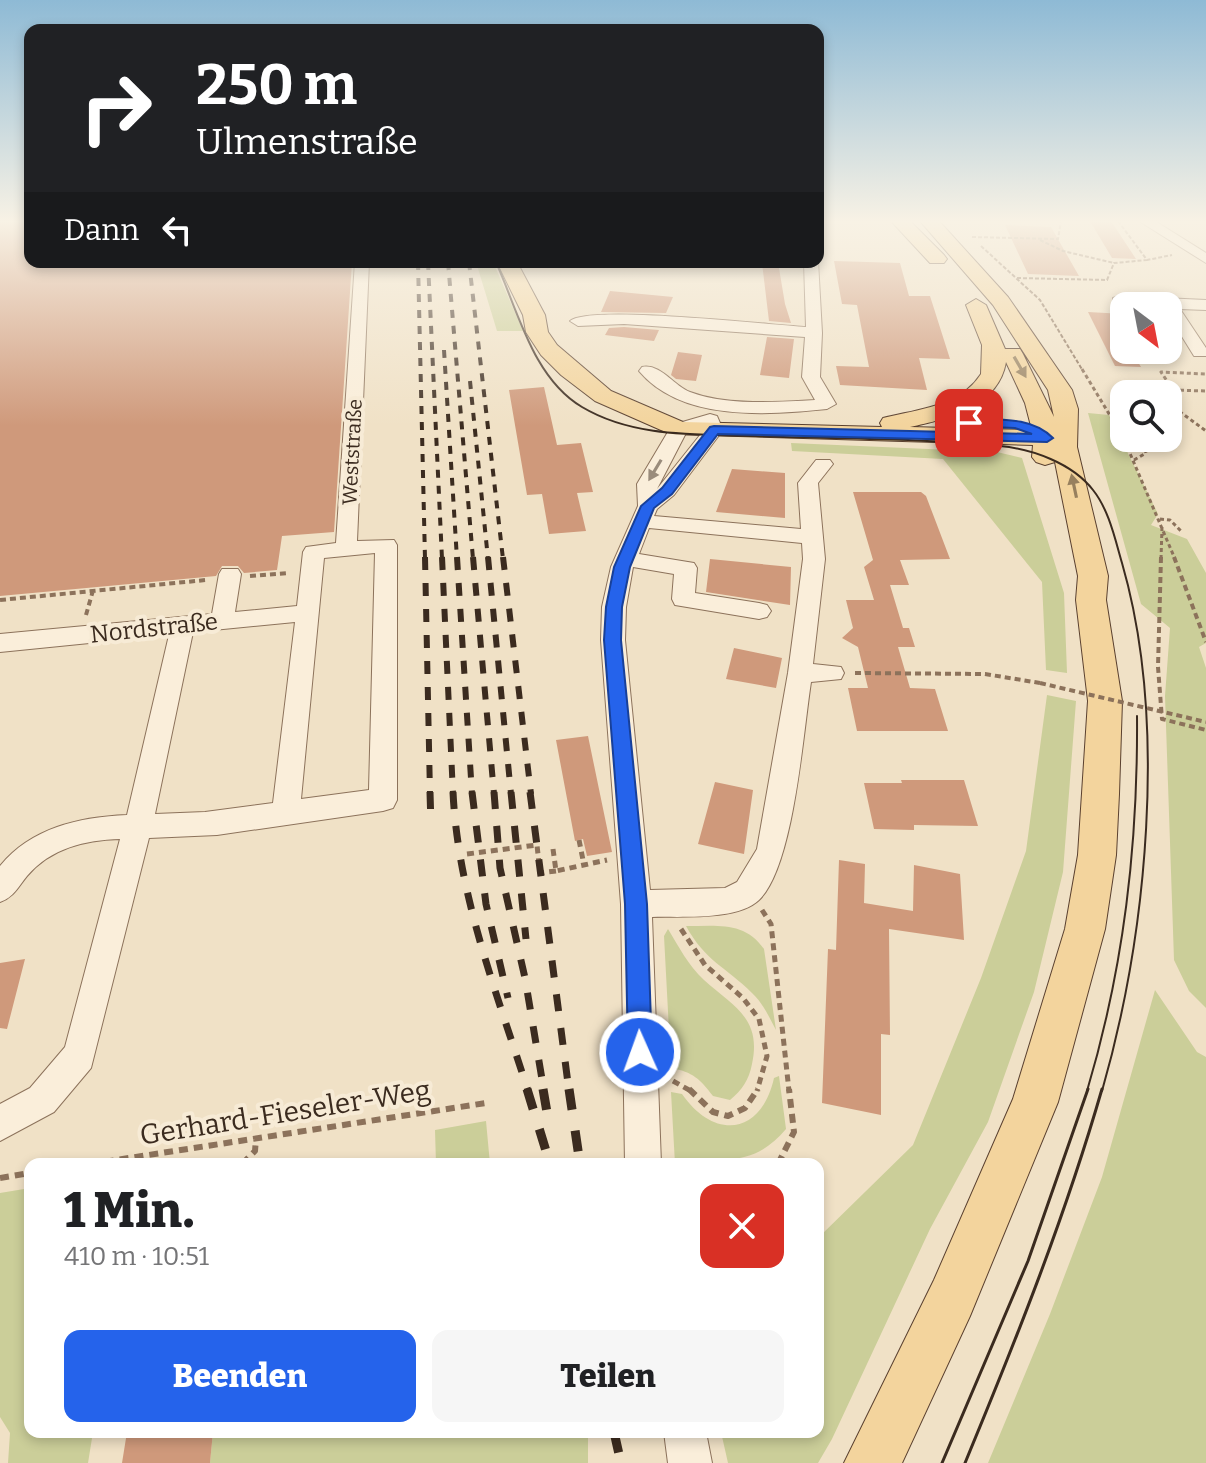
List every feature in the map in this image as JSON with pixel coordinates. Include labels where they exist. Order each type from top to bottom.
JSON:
[{"type":"main road","points":[[521,289],[534,315],[567,351],[612,387],[645,404],[712,425],[1059,437]]},
{"type":"main road","points":[[990,289],[1021,329],[1060,390],[1066,409],[1059,437]]},
{"type":"main road","points":[[872,1463],[952,1298],[1035,1102],[1085,929],[1097,855],[1105,701],[1091,600],[1093,576],[1059,437],[1006,342],[972,299],[995,358],[990,377],[981,389],[945,410],[916,420],[886,424]]},
{"type":"main road","points":[[534,315],[537,332],[549,350],[588,386],[639,414],[679,429],[712,425],[1016,424],[1059,437]]},
{"type":"street","name":"Weststraße","points":[[346,549],[360,289]]},
{"type":"street","points":[[648,371],[682,395],[699,400],[794,408],[827,404],[811,377],[814,333],[812,289]]},
{"type":"street","points":[[1182,304],[1206,305]]},
{"type":"street","points":[[578,321],[624,319],[814,333]]},
{"type":"street","points":[[1182,324],[1200,352]]},
{"type":"street","points":[[645,513],[667,491],[712,425]]},
{"type":"street","points":[[643,1158],[636,904],[613,640],[614,607],[625,559],[645,513],[647,484],[679,429]]},
{"type":"street","points":[[636,904],[727,901],[748,891],[771,851],[800,673],[814,559],[808,483],[823,464]]},
{"type":"street","points":[[645,513],[812,537]]},
{"type":"street","points":[[0,889],[12,870],[42,846],[104,825],[194,825],[286,813],[383,800],[386,545],[314,552],[286,813]]},
{"type":"street","points":[[625,559],[686,568],[683,599],[759,611]]},
{"type":"street","points":[[222,621],[230,576]]},
{"type":"street","name":"Nordstraße","points":[[0,643],[308,613]]},
{"type":"street","points":[[0,1123],[42,1100],[79,1056],[153,767],[183,625]]},
{"type":"street","points":[[800,673],[832,673]]},
{"type":"path","points":[[1028,289],[1040,300],[1134,460],[1204,629],[1206,642]]},
{"type":"path","points":[[1166,380],[1161,372],[1206,374]]},
{"type":"path","points":[[1182,390],[1206,391]]},
{"type":"path","points":[[1182,413],[1206,431]]},
{"type":"path","points":[[1134,460],[1146,452]]},
{"type":"path","points":[[1161,521],[1170,520],[1181,531]]},
{"type":"path","points":[[1161,521],[1158,667],[1162,719],[1206,730]]},
{"type":"path","points":[[0,600],[230,576],[312,571]]},
{"type":"path","points":[[832,673],[985,674],[1040,683],[1206,722]]},
{"type":"path","points":[[579,840],[584,866]]},
{"type":"path","points":[[467,854],[537,845],[540,873],[616,858]]},
{"type":"path","points":[[553,849],[556,871]]},
{"type":"path","points":[[748,891],[771,924],[776,960],[794,1132],[781,1158]]},
{"type":"path","points":[[673,1081],[687,1084],[710,1111],[726,1116],[740,1112],[752,1101],[762,1085],[768,1060],[766,1032],[756,1013],[711,973],[694,952],[679,925]]},
{"type":"path","name":"Gerhard-Fieseler-Weg","points":[[137,1158],[486,1103]]},
{"type":"path","points":[[248,1158],[255,1151],[256,1138]]},
{"type":"path","points":[[0,1178],[24,1174]]},
{"type":"green space","points":[[484,289],[505,289],[523,331],[497,331]]},
{"type":"green space","points":[[1088,413],[1109,415],[1110,452],[1127,452],[1158,514],[1151,525],[1187,539],[1206,573],[1206,643],[1199,647],[1206,668],[1206,1008],[1189,991],[1174,960],[1165,696],[1170,628],[1141,604]]},
{"type":"green space","points":[[791,443],[997,452],[1022,458],[1064,593],[1067,673],[1046,670],[1042,582],[943,459],[792,451]]},
{"type":"green space","points":[[1047,695],[1076,701],[1063,872],[1034,992],[988,1122],[930,1229],[818,1463],[728,1463],[722,1438],[824,1438],[824,1232],[913,1145],[981,978],[1026,851]]},
{"type":"green space","points":[[686,926],[739,929],[764,949],[776,1030],[756,997],[708,956]]},
{"type":"green space","points":[[668,929],[693,968],[743,1014],[753,1035],[751,1070],[730,1100],[713,1096],[695,1077],[671,1068],[664,936]]},
{"type":"green space","points":[[1155,990],[1197,1052],[1206,1057],[1206,1463],[988,1463],[1050,1314],[1102,1177]]},
{"type":"green space","points":[[779,1076],[786,1129],[772,1143],[742,1158],[675,1158],[671,1092],[682,1094],[708,1119],[735,1125],[748,1121],[759,1111],[768,1097],[774,1078]]},
{"type":"green space","points":[[486,1121],[489,1158],[436,1158],[435,1130]]},
{"type":"green space","points":[[24,1189],[24,1438],[92,1438],[88,1463],[8,1463],[10,1433],[0,1417],[0,1193]]},
{"type":"green space","points":[[212,1438],[588,1438],[588,1463],[210,1463]]},
{"type":"building","points":[[0,289],[350,289],[334,532],[282,536],[277,570],[244,573],[238,566],[222,566],[216,576],[0,596]]},
{"type":"building","points":[[765,289],[783,289],[791,323],[769,321]]},
{"type":"building","points":[[839,289],[907,289],[909,296],[930,296],[950,359],[919,358],[927,390],[840,385],[836,366],[869,367],[857,305],[842,304]]},
{"type":"building","points":[[610,291],[673,297],[666,313],[601,312]]},
{"type":"building","points":[[1088,312],[1110,313],[1110,356]]},
{"type":"building","points":[[609,328],[659,330],[654,341],[605,335]]},
{"type":"building","points":[[767,337],[794,339],[789,378],[760,375]]},
{"type":"building","points":[[678,352],[702,355],[696,381],[676,379],[671,375]]},
{"type":"building","points":[[1139,364],[1141,367],[1115,366]]},
{"type":"building","points":[[544,387],[557,445],[581,443],[593,492],[577,493],[586,531],[549,534],[542,494],[527,495],[509,390]]},
{"type":"building","points":[[732,469],[785,473],[785,518],[716,512]]},
{"type":"building","points":[[853,492],[921,492],[926,496],[950,559],[900,560],[909,585],[890,585],[903,628],[909,628],[915,647],[898,647],[910,688],[935,689],[948,731],[857,731],[848,688],[868,688],[858,647],[842,638],[853,628],[846,600],[874,600],[864,567],[873,560]]},
{"type":"building","points":[[710,559],[791,567],[790,605],[706,592]]},
{"type":"building","points":[[734,648],[782,658],[776,688],[726,679]]},
{"type":"building","points":[[588,736],[612,852],[587,856],[583,839],[575,841],[556,740]]},
{"type":"building","points":[[901,780],[964,780],[978,826],[914,825],[914,830],[874,829],[864,783],[902,783]]},
{"type":"building","points":[[715,782],[753,790],[744,854],[698,844]]},
{"type":"building","points":[[839,860],[865,864],[864,903],[913,911],[914,865],[960,874],[964,940],[889,929],[890,1035],[881,1034],[881,1115],[822,1103],[828,949],[836,950]]},
{"type":"building","points":[[25,959],[7,1029],[0,1028],[0,963]]},
{"type":"building","points":[[126,1438],[212,1438],[210,1463],[122,1463]]},
{"type":"tram line","points":[[507,289],[529,342],[551,379],[582,407],[602,417],[644,429],[689,434],[908,440],[1012,448],[1038,454],[1063,465],[1093,490],[1114,535],[1136,625],[1145,690],[1148,759],[1146,828],[1131,965],[1102,1091]]},
{"type":"tram line","points":[[1087,1091],[1111,998],[1126,905],[1135,812],[1137,716]]},
{"type":"tram line","points":[[942,1463],[1028,1261],[1088,1089]]},
{"type":"tram line","points":[[965,1463],[1039,1278],[1102,1089]]},
{"type":"railway","points":[[419,289],[425,559]]},
{"type":"railway","points":[[429,289],[442,559]]},
{"type":"railway","points":[[450,289],[473,559]]},
{"type":"railway","points":[[472,289],[503,559]]},
{"type":"railway","points":[[444,350],[457,559]]},
{"type":"railway","points":[[470,381],[488,559]]},
{"type":"railway","points":[[425,557],[430,794]]},
{"type":"railway","points":[[442,557],[453,794]]},
{"type":"railway","points":[[457,557],[472,794]]},
{"type":"railway","points":[[473,557],[494,794]]},
{"type":"railway","points":[[488,557],[511,794]]},
{"type":"railway","points":[[503,557],[531,794]]},
{"type":"railway","points":[[430,792],[431,826]]},
{"type":"railway","points":[[453,792],[456,831],[471,906],[528,1091]]},
{"type":"railway","points":[[472,792],[486,904],[508,998]]},
{"type":"railway","points":[[494,792],[500,868],[525,978],[544,1091]]},
{"type":"railway","points":[[511,792],[526,939]]},
{"type":"railway","points":[[530,792],[569,1091]]},
{"type":"railway","points":[[527,1089],[548,1158]]},
{"type":"railway","points":[[543,1089],[549,1124]]},
{"type":"railway","points":[[569,1089],[579,1158]]},
{"type":"railway","points":[[615,1438],[621,1463]]},
{"type":"route","points":[[640,1052],[636,904],[613,640],[614,607],[622,567],[648,506],[667,491],[714,430],[1047,438],[1033,429],[1016,424],[969,423]]}]
